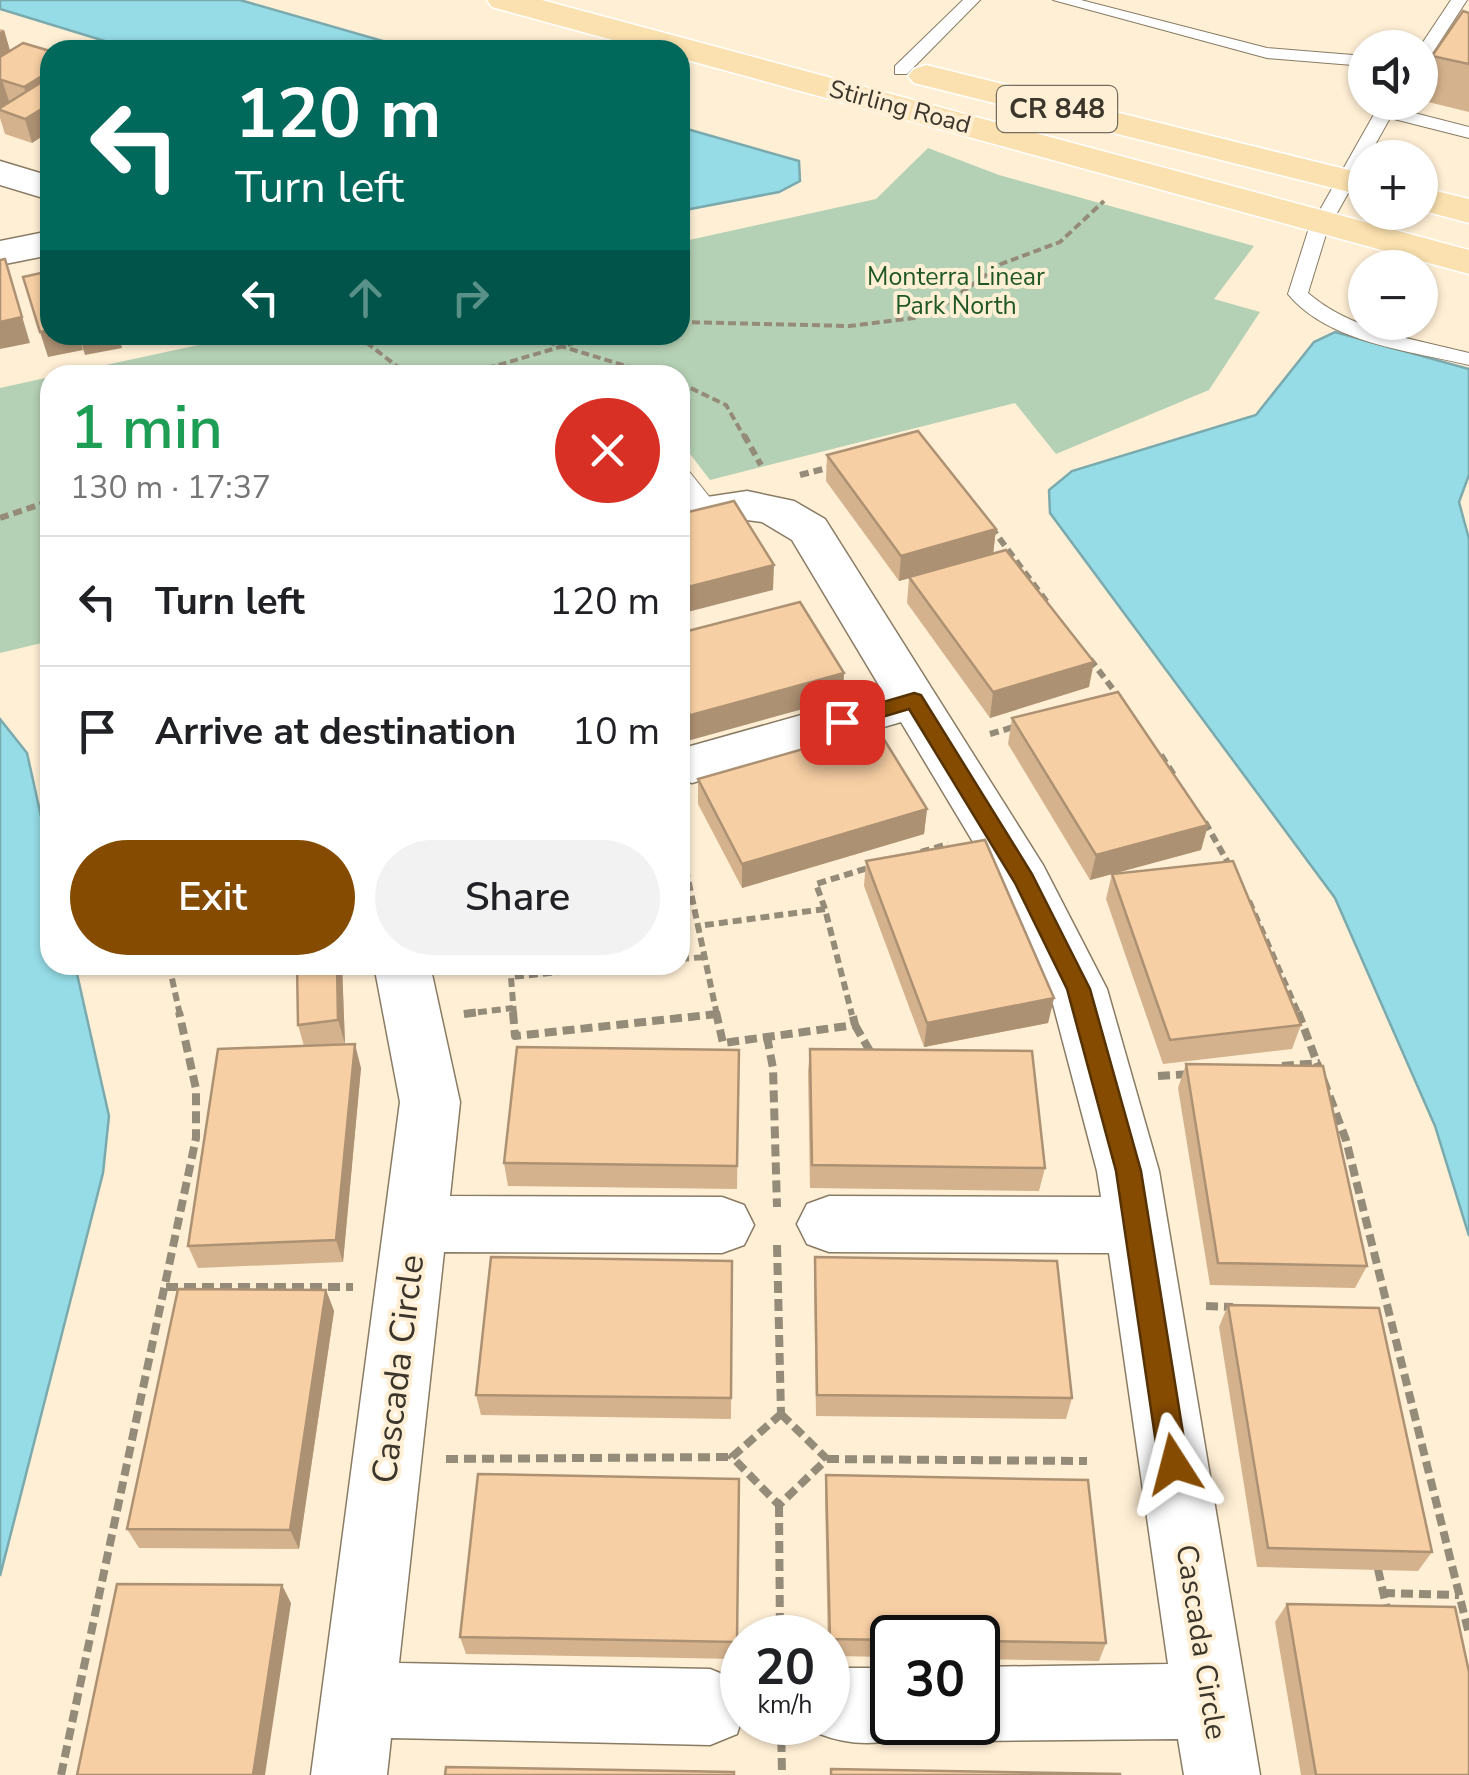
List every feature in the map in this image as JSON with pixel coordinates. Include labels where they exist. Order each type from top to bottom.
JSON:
[{"type":"main road","name":"Stirling Road","points":[[504,0],[651,40]]},
{"type":"main road","name":"Stirling Road","points":[[690,50],[1469,262]]},
{"type":"main road","name":"Stirling Road","points":[[863,60],[1348,180]]},
{"type":"main road","points":[[1438,202],[1469,210]]},
{"type":"street","points":[[0,172],[40,186]]},
{"type":"street","points":[[0,253],[40,245]]},
{"type":"street","name":"Cascada Circle","points":[[690,500],[770,507],[809,530],[1024,880],[1078,989],[1128,1171],[1222,1775]]},
{"type":"street","points":[[692,764],[914,700]]},
{"type":"street","name":"Cascada Circle","points":[[349,1775],[430,1102],[404,975]]},
{"type":"street","points":[[415,1224],[722,1224]]},
{"type":"street","points":[[829,1224],[1135,1225]]},
{"type":"street","points":[[358,1700],[710,1707]]},
{"type":"street","points":[[1000,1704],[1211,1700]]},
{"type":"lane","points":[[900,70],[972,0]]},
{"type":"lane","points":[[1061,0],[1267,52],[1348,59]]},
{"type":"lane","points":[[1438,32],[1459,0]]},
{"type":"lane","points":[[1428,120],[1469,133]]},
{"type":"lane","points":[[1348,189],[1318,221],[1303,264],[1298,294],[1312,310],[1337,322],[1469,360]]},
{"type":"path","points":[[690,322],[860,324],[920,315],[939,309],[980,275],[1007,260],[1054,245],[1074,234],[1104,201]]},
{"type":"path","points":[[369,345],[395,365]]},
{"type":"path","points":[[554,345],[622,365]]},
{"type":"path","points":[[496,365],[561,345]]},
{"type":"path","points":[[690,388],[726,405],[761,465]]},
{"type":"path","points":[[790,480],[839,464]]},
{"type":"path","points":[[0,518],[40,505]]},
{"type":"path","points":[[980,513],[1050,606]]},
{"type":"path","points":[[1001,564],[1016,560]]},
{"type":"path","points":[[1085,652],[1129,711]]},
{"type":"path","points":[[1100,703],[1119,698]]},
{"type":"path","points":[[989,734],[1026,724]]},
{"type":"path","points":[[1158,751],[1178,780]]},
{"type":"path","points":[[1198,811],[1236,879]]},
{"type":"path","points":[[906,857],[960,841]]},
{"type":"path","points":[[888,862],[816,884],[855,1024],[868,1053],[888,1054]]},
{"type":"path","points":[[1210,867],[1228,864]]},
{"type":"path","points":[[690,876],[723,1043],[855,1024]]},
{"type":"path","points":[[1245,894],[1320,1063],[1346,1140],[1469,1634]]},
{"type":"path","points":[[698,926],[825,909]]},
{"type":"path","points":[[690,959],[705,957]]},
{"type":"path","points":[[61,1775],[196,1138],[196,1089],[171,975]]},
{"type":"path","points":[[537,975],[510,978],[515,1036],[717,1014]]},
{"type":"path","points":[[449,1016],[514,1008]]},
{"type":"path","points":[[1262,1068],[1320,1063]]},
{"type":"path","points":[[1146,1077],[1204,1072]]},
{"type":"path","points":[[166,1287],[360,1287]]},
{"type":"path","points":[[1194,1306],[1253,1307]]},
{"type":"path","points":[[1370,1309],[1390,1310]]},
{"type":"path","points":[[446,1459],[732,1457],[781,1414],[828,1459]]},
{"type":"path","points":[[732,1457],[779,1505],[780,1615]]},
{"type":"path","points":[[779,1505],[828,1459],[1087,1460]]},
{"type":"path","points":[[1378,1569],[1390,1625]]},
{"type":"path","points":[[1383,1592],[1460,1595]]},
{"type":"path","points":[[782,1775],[809,1745]]},
{"type":"green space","name":"Monterra Linear Park North","points":[[928,148],[999,175],[1254,246],[1214,299],[1260,312],[1209,390],[1056,454],[1015,403],[710,480],[690,454],[690,365],[106,365],[198,345],[690,345],[690,240],[876,199]]},
{"type":"green space","points":[[40,379],[40,643],[0,653],[0,388]]},
{"type":"water","points":[[0,0],[240,0],[379,40],[101,40],[0,9]]},
{"type":"water","points":[[690,130],[799,161],[800,181],[779,192],[690,209]]},
{"type":"water","points":[[1335,332],[1348,336],[1348,340],[1364,340],[1469,369],[1469,475],[1459,502],[1469,539],[1469,1236],[1435,1126],[1335,898],[1050,513],[1049,490],[1072,471],[1256,415],[1314,342]]},
{"type":"water","points":[[0,719],[27,753],[40,812],[40,975],[77,975],[109,1116],[103,1173],[0,1576]]},
{"type":"building","points":[[1463,11],[1469,13],[1469,64],[1438,57],[1438,47]]},
{"type":"building","points":[[23,43],[40,48],[40,77],[24,87],[0,81],[0,57]]},
{"type":"building","points":[[40,83],[40,110],[25,119],[0,108]]},
{"type":"building","points":[[5,259],[22,317],[0,322],[0,260]]},
{"type":"building","points":[[40,273],[40,332],[23,277]]},
{"type":"building","points":[[918,431],[996,529],[901,556],[827,455]]},
{"type":"building","points":[[734,501],[774,565],[690,586],[690,512]]},
{"type":"building","points":[[1006,550],[1094,662],[993,692],[909,577]]},
{"type":"building","points":[[800,602],[844,673],[690,715],[690,630]]},
{"type":"building","points":[[1118,692],[1208,825],[1096,855],[1012,718]]},
{"type":"building","points":[[877,728],[927,809],[742,864],[698,779]]},
{"type":"building","points":[[985,840],[1054,998],[927,1023],[866,861]]},
{"type":"building","points":[[1233,861],[1301,1025],[1170,1040],[1112,874]]},
{"type":"building","points":[[297,975],[337,975],[338,1020],[298,1025]]},
{"type":"building","points":[[355,1044],[336,1240],[188,1246],[218,1049]]},
{"type":"building","points":[[517,1047],[739,1050],[737,1166],[504,1163]]},
{"type":"building","points":[[810,1049],[1032,1051],[1045,1168],[812,1165]]},
{"type":"building","points":[[1186,1064],[1323,1066],[1367,1266],[1218,1263]]},
{"type":"building","points":[[491,1257],[732,1261],[731,1398],[476,1395]]},
{"type":"building","points":[[815,1257],[1057,1261],[1072,1398],[817,1395]]},
{"type":"building","points":[[178,1289],[326,1290],[290,1530],[127,1529]]},
{"type":"building","points":[[1228,1305],[1379,1308],[1432,1552],[1268,1548]]},
{"type":"building","points":[[478,1474],[739,1479],[737,1615],[720,1615],[720,1642],[460,1637]]},
{"type":"building","points":[[826,1475],[1088,1480],[1106,1643],[1000,1641],[1000,1615],[870,1615],[870,1640],[850,1639],[850,1615],[829,1615]]},
{"type":"building","points":[[117,1584],[282,1585],[253,1775],[77,1775]]},
{"type":"building","points":[[1287,1604],[1455,1607],[1469,1672],[1469,1775],[1316,1775]]},
{"type":"building","points":[[446,1767],[734,1772],[734,1775],[445,1775]]},
{"type":"building","points":[[831,1769],[1120,1774],[1120,1775],[831,1775]]},
{"type":"route","points":[[842,722],[914,700],[1024,880],[1078,989],[1128,1171],[1174,1464]]}]
